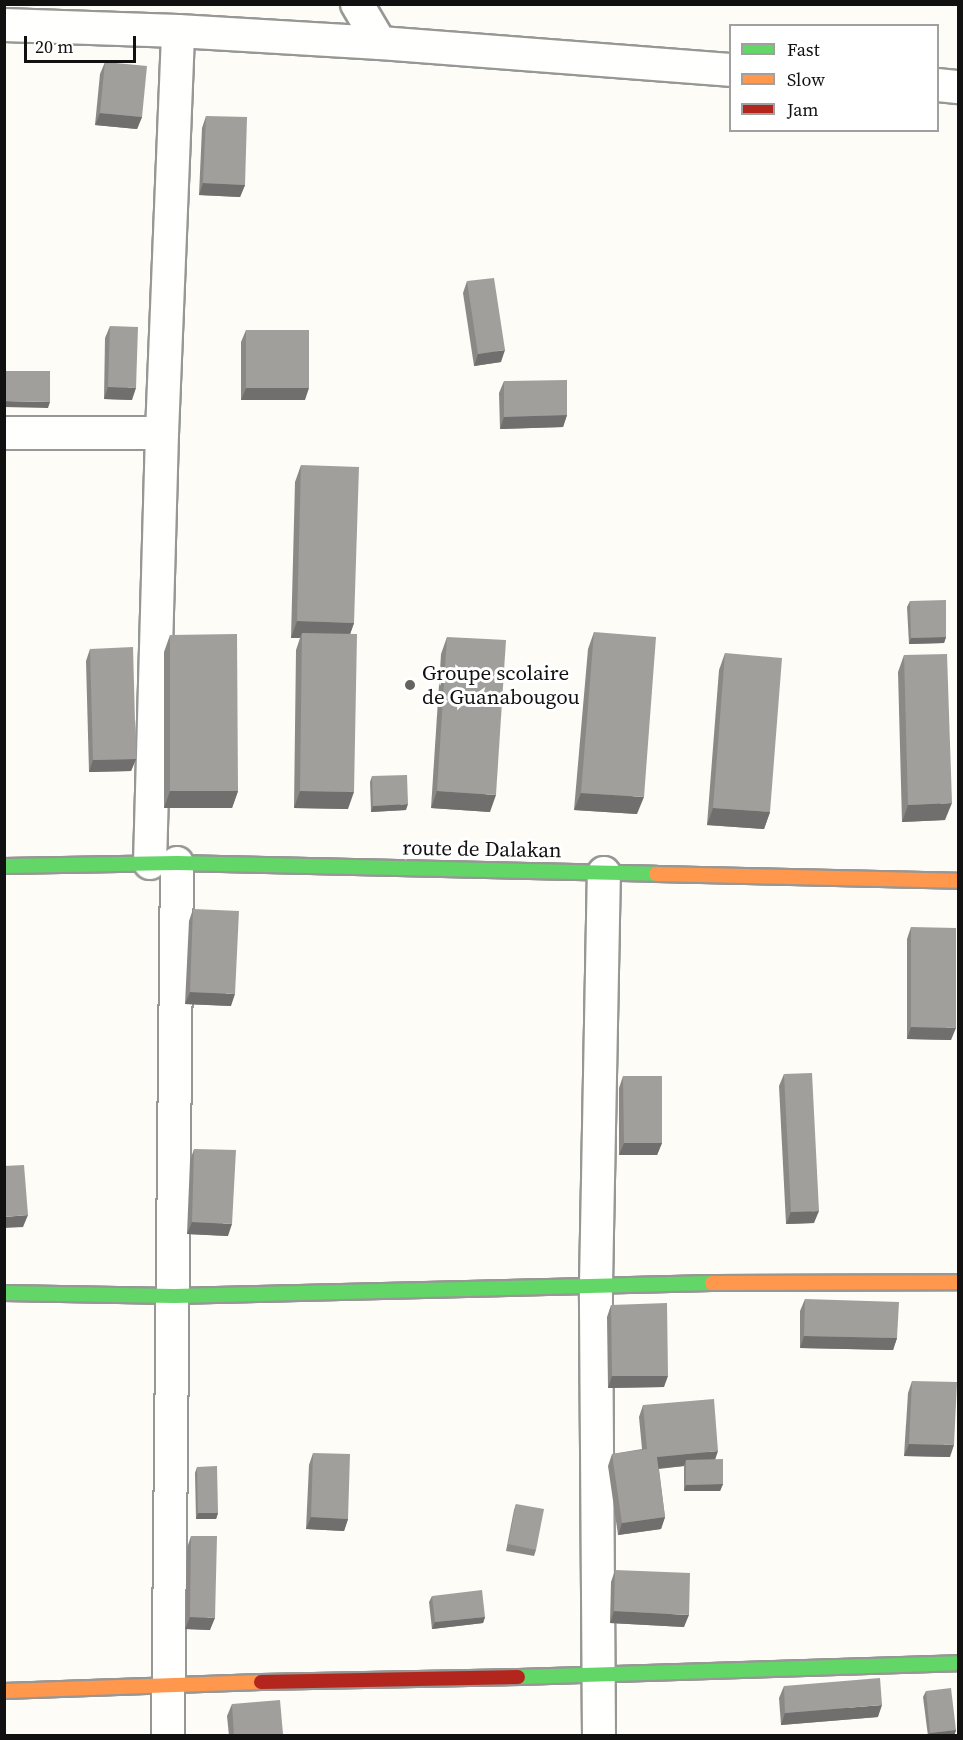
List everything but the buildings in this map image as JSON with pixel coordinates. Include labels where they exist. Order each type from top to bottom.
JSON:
[{"type":"street","points":[[357,4],[380,43]]},
{"type":"street","points":[[4,25],[178,31],[380,43],[729,70]]},
{"type":"street","points":[[168,1736],[174,1296],[164,863],[162,432],[178,31]]},
{"type":"street","points":[[939,85],[958,87]]},
{"type":"street","points":[[4,433],[162,432]]},
{"type":"street","name":"route de Dalakan","points":[[4,866],[164,863],[958,881]]},
{"type":"street","points":[[599,1736],[596,1284],[604,873]]},
{"type":"street","points":[[4,1293],[174,1296],[596,1284],[958,1282]]},
{"type":"street","points":[[4,1691],[169,1683],[600,1676],[958,1664]]},
{"type":"traffic: fast","points":[[4,866],[177,863],[656,874]]},
{"type":"traffic: fast","points":[[4,1293],[174,1296],[712,1283]]},
{"type":"traffic: fast","points":[[518,1677],[958,1663]]},
{"type":"traffic: slow","points":[[656,874],[958,881]]},
{"type":"traffic: slow","points":[[712,1283],[958,1282]]},
{"type":"traffic: slow","points":[[4,1691],[261,1682]]},
{"type":"traffic: jam","points":[[261,1682],[518,1677]]},
{"type":"place","name":"Groupe scolaire de Guanabougou","points":[[410,685]]}]
